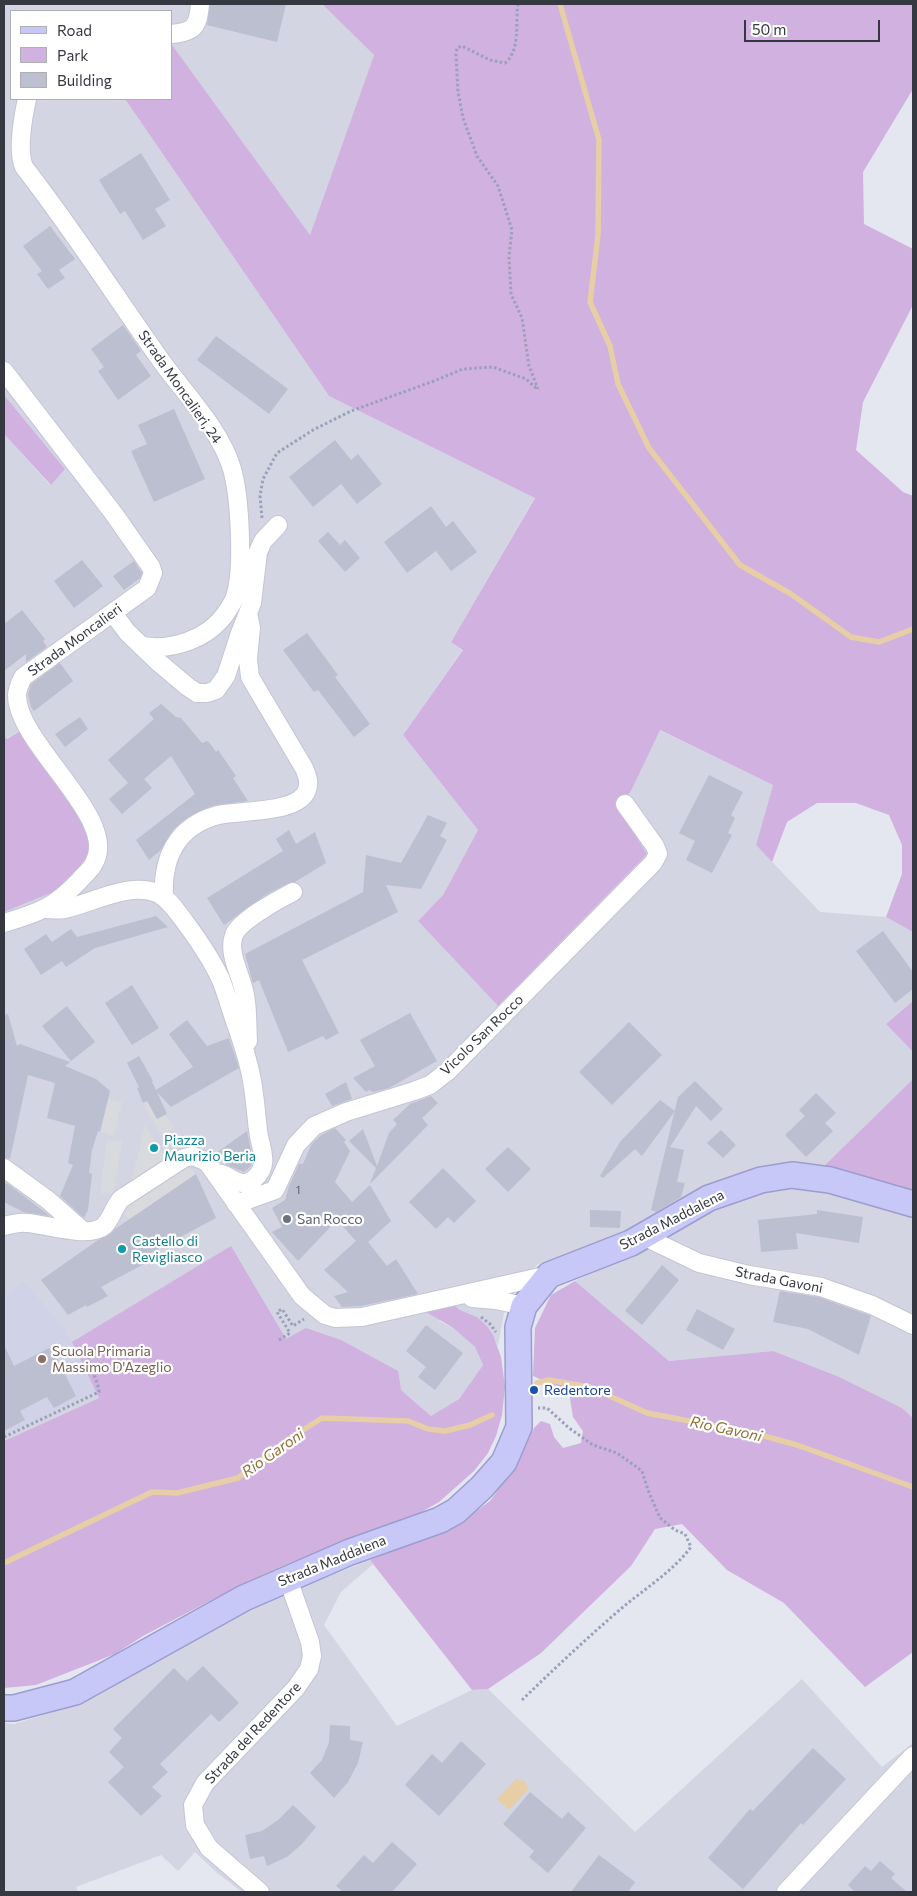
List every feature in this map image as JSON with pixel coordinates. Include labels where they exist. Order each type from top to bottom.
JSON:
[{"type":"street","points":[[172,34],[182,33],[196,26],[200,4]]},
{"type":"street","name":"Strada Moncalieri, 24","points":[[27,100],[21,148],[21,160],[24,168],[48,198],[174,378],[212,428],[232,469],[238,502],[240,548],[238,584],[230,607],[215,627],[202,635],[173,646],[156,648],[142,646]]},
{"type":"street","name":"Strada Moncalieri","points":[[4,371],[114,514],[151,567],[153,573],[147,588],[23,678],[18,688],[17,695],[24,720],[41,749],[79,800],[94,824],[98,847],[95,862],[86,874],[67,892],[45,909],[4,923]]},
{"type":"street","points":[[113,613],[127,632],[188,687],[197,693],[207,693],[216,690],[226,676],[248,613],[254,593],[258,552],[263,541],[278,525]]},
{"type":"street","points":[[164,897],[165,876],[170,851],[192,828],[216,816],[280,807],[294,803],[300,800],[307,791],[309,784],[304,768],[250,677],[248,659],[251,628],[248,613]]},
{"type":"street","name":"Vicolo San Rocco","points":[[236,1204],[275,1190],[296,1145],[314,1126],[346,1112],[430,1085],[448,1070],[654,863],[658,854],[655,846],[625,804]]},
{"type":"street","points":[[4,1226],[27,1222],[88,1231],[100,1228],[106,1224],[114,1206],[121,1199],[184,1158],[193,1156],[200,1158],[212,1169],[237,1183],[247,1183],[255,1179],[263,1167],[264,1158],[259,1137],[253,1083],[248,1061],[221,980],[190,929],[164,897],[148,890],[130,891],[103,896],[63,909],[45,909]]},
{"type":"street","points":[[248,1061],[246,995],[232,950],[234,934],[245,922],[259,912],[293,892]]},
{"type":"street","points":[[4,1168],[88,1231]]},
{"type":"street","name":"Strada Maddalena","points":[[212,1169],[302,1296],[317,1310],[335,1318],[347,1319],[549,1275],[632,1243],[709,1198],[761,1180],[792,1175],[830,1180],[913,1204]]},
{"type":"street","name":"Strada Gavoni","points":[[644,1236],[699,1263],[748,1275],[821,1287],[872,1305],[913,1325]]},
{"type":"street","name":"Strada Maddalena","points":[[4,1708],[14,1708],[75,1692],[244,1598],[350,1552],[440,1520],[471,1499],[504,1462],[519,1427],[518,1327],[524,1306],[549,1275]]},
{"type":"street","name":"Strada Maddalena","points":[[454,1297],[496,1300],[524,1306]]},
{"type":"street","name":"Strada del Redentore","points":[[260,1892],[209,1848],[195,1825],[193,1804],[205,1783],[296,1688],[309,1669],[312,1656],[310,1642],[288,1579]]},
{"type":"street","points":[[786,1892],[913,1756]]},
{"type":"path","points":[[263,541],[260,496],[266,472],[277,453],[313,430],[351,411],[463,369],[493,367],[526,379],[538,389],[529,366],[522,318],[512,294],[508,256],[512,230],[498,186],[477,156],[463,118],[458,92],[456,54],[457,48],[462,46],[490,60],[505,63],[512,58],[516,43],[515,19],[518,4]]},
{"type":"path","points":[[279,1340],[290,1333],[277,1312],[282,1309],[293,1326],[317,1310]]},
{"type":"path","points":[[478,1315],[490,1324],[497,1333]]},
{"type":"path","points":[[4,1437],[99,1392],[89,1357],[92,1349],[100,1345]]},
{"type":"path","points":[[520,1409],[547,1408],[569,1428],[593,1445],[617,1453],[642,1471],[660,1518],[675,1530],[686,1534],[691,1547],[679,1563],[591,1635],[522,1700]]},
{"type":"shaded area","points":[[4,4],[322,4],[374,55],[310,235],[172,46],[172,10],[10,10],[10,100],[126,100],[329,396],[535,497],[451,642],[463,649],[403,735],[478,830],[443,895],[418,921],[497,1005],[617,808],[631,791],[659,730],[773,785],[756,845],[820,912],[886,917],[913,932],[913,1001],[886,1024],[913,1052],[913,1079],[823,1167],[620,1239],[538,1264],[519,1284],[505,1308],[498,1346],[487,1326],[477,1317],[460,1310],[453,1304],[439,1321],[452,1327],[475,1347],[483,1365],[459,1399],[431,1416],[401,1390],[286,1339],[99,1398],[4,1441],[4,912],[56,891],[21,730],[6,739],[4,736],[4,434],[50,485],[65,469],[4,395]]},
{"type":"shaded area","points":[[155,1097],[174,1128],[162,1136],[143,1103]]},
{"type":"shaded area","points":[[108,1099],[122,1102],[114,1136],[100,1132]]},
{"type":"shaded area","points":[[145,1125],[167,1161],[131,1183]]},
{"type":"shaded area","points":[[107,1140],[122,1142],[113,1194],[100,1193]]},
{"type":"shaded area","points":[[186,1164],[196,1174],[129,1220],[118,1210]]},
{"type":"shaded area","points":[[789,1187],[823,1189],[913,1214],[913,1418],[902,1408],[773,1351],[669,1361],[575,1281],[668,1237],[705,1207],[751,1191]]},
{"type":"shaded area","name":"Scuola Primaria Massimo D'Azeglio","points":[[23,1282],[64,1327],[95,1391],[4,1435],[4,1299]]},
{"type":"shaded area","points":[[370,1560],[373,1564],[341,1592],[324,1625],[397,1726],[472,1690],[488,1689],[635,1832],[802,1679],[882,1767],[913,1743],[913,1892],[242,1892],[216,1872],[195,1852],[178,1871],[161,1855],[76,1887],[78,1892],[4,1892],[4,1723],[14,1724],[67,1708],[252,1607]]},
{"type":"shaded area","points":[[517,1778],[520,1781],[524,1780],[529,1789],[509,1810],[497,1799]]},
{"type":"green space","points":[[322,4],[913,4],[913,89],[863,172],[864,224],[913,249],[913,305],[863,402],[856,450],[903,492],[913,496],[913,932],[886,917],[902,874],[902,845],[889,815],[856,803],[817,803],[787,822],[772,862],[756,845],[773,785],[660,730],[631,791],[618,808],[647,854],[498,1006],[418,921],[443,895],[478,830],[403,735],[463,650],[451,642],[535,498],[329,396],[126,100],[172,100],[172,45],[310,235],[374,55]]},
{"type":"green space","points":[[4,395],[65,469],[51,485],[4,434]]},
{"type":"green space","points":[[22,730],[89,826],[92,851],[87,862],[56,891],[4,912],[4,736],[7,739]]},
{"type":"green space","points":[[913,1001],[913,1052],[886,1024]]},
{"type":"green space","points":[[913,1079],[913,1194],[823,1167]]},
{"type":"green space","points":[[231,1246],[286,1339],[306,1328],[341,1340],[398,1371],[401,1390],[431,1416],[459,1399],[483,1365],[475,1347],[452,1327],[426,1312],[453,1304],[460,1310],[477,1317],[493,1335],[501,1357],[505,1387],[502,1415],[496,1436],[488,1453],[474,1471],[439,1502],[416,1515],[287,1564],[240,1585],[143,1636],[115,1654],[36,1685],[4,1688],[4,1441],[99,1398],[72,1342]]},
{"type":"green space","points":[[575,1281],[669,1361],[773,1351],[839,1377],[902,1408],[913,1418],[913,1652],[865,1687],[784,1603],[727,1570],[682,1524],[655,1529],[631,1566],[541,1653],[488,1689],[472,1690],[370,1560],[462,1521],[490,1501],[515,1466],[534,1428],[541,1421],[550,1424],[554,1437],[563,1448],[581,1443],[583,1431],[573,1417],[569,1392],[533,1376],[535,1328],[551,1295]]},
{"type":"building","points":[[210,4],[286,4],[277,42],[207,25]]},
{"type":"building","points":[[141,153],[170,200],[155,209],[166,226],[143,240],[125,211],[120,214],[99,180]]},
{"type":"building","points":[[50,226],[75,259],[59,270],[65,278],[48,289],[37,274],[42,271],[23,246]]},
{"type":"building","points":[[123,325],[141,351],[136,355],[151,376],[118,400],[98,371],[104,367],[91,349]]},
{"type":"building","points":[[216,336],[288,389],[269,414],[197,360]]},
{"type":"building","points":[[174,409],[205,479],[154,502],[131,451],[147,444],[138,425]]},
{"type":"building","points":[[335,440],[351,460],[358,454],[382,484],[357,504],[341,484],[313,507],[289,477]]},
{"type":"building","points":[[431,506],[446,527],[453,521],[477,552],[451,571],[436,551],[407,573],[384,542]]},
{"type":"building","points":[[328,532],[340,545],[345,540],[360,558],[345,572],[318,541]]},
{"type":"building","points":[[82,560],[103,586],[74,608],[54,581]]},
{"type":"building","points":[[134,561],[142,573],[140,578],[124,590],[113,576]]},
{"type":"building","points":[[22,610],[45,639],[43,641],[47,647],[26,662],[26,654],[4,671],[4,624]]},
{"type":"building","points":[[307,633],[338,675],[335,677],[370,724],[354,737],[318,690],[314,692],[283,650]]},
{"type":"building","points":[[60,663],[73,681],[34,711],[28,695],[31,684]]},
{"type":"building","points":[[161,704],[176,717],[181,718],[202,743],[208,741],[216,752],[218,750],[236,776],[233,778],[248,801],[215,805],[187,818],[174,829],[161,850],[149,860],[136,840],[195,794],[171,756],[144,779],[152,788],[122,814],[109,799],[128,783],[108,760],[154,719],[149,713]]},
{"type":"building","points":[[80,717],[88,729],[65,747],[55,734]]},
{"type":"building","points":[[709,775],[743,792],[731,815],[735,818],[728,833],[732,835],[712,873],[686,860],[695,841],[679,833]]},
{"type":"building","points":[[428,815],[447,823],[440,836],[447,840],[421,889],[386,885],[398,912],[302,960],[339,1033],[326,1040],[323,1036],[288,1052],[259,980],[253,983],[245,954],[363,892],[366,855],[401,863]]},
{"type":"building","points":[[289,830],[296,844],[315,832],[326,863],[295,882],[288,883],[264,896],[224,925],[207,898],[283,851],[276,839]]},
{"type":"building","points":[[156,916],[168,927],[95,948],[66,967],[62,961],[41,975],[24,949],[46,934],[52,942],[71,929],[77,937]]},
{"type":"building","points":[[883,931],[913,972],[913,989],[895,1003],[856,951]]},
{"type":"building","points":[[132,985],[159,1028],[132,1045],[105,1003]]},
{"type":"building","points":[[67,1006],[95,1042],[71,1061],[42,1026]]},
{"type":"building","points":[[410,1013],[437,1061],[389,1088],[366,1092],[353,1078],[375,1066],[360,1040]]},
{"type":"building","points":[[8,1014],[17,1046],[20,1044],[70,1062],[65,1066],[96,1079],[110,1091],[100,1132],[98,1131],[92,1150],[89,1173],[92,1174],[88,1210],[84,1218],[60,1196],[73,1165],[68,1163],[75,1126],[47,1118],[55,1083],[28,1075],[10,1159],[4,1158],[4,1015]]},
{"type":"building","points":[[187,1020],[207,1046],[229,1038],[239,1068],[171,1107],[157,1092],[167,1114],[157,1119],[147,1101],[143,1103],[137,1088],[139,1087],[127,1063],[139,1056],[156,1090],[193,1067],[169,1034]]},
{"type":"building","points":[[629,1022],[662,1055],[612,1105],[579,1072]]},
{"type":"building","points":[[695,1081],[723,1109],[711,1121],[696,1106],[670,1147],[684,1150],[677,1182],[685,1183],[681,1197],[656,1212],[651,1210],[678,1097]]},
{"type":"building","points":[[346,1082],[352,1099],[332,1106],[325,1094]]},
{"type":"building","points":[[816,1093],[836,1113],[825,1123],[833,1131],[806,1157],[785,1135],[805,1116],[799,1110]]},
{"type":"building","points":[[431,1096],[438,1103],[422,1118],[428,1125],[370,1184],[376,1168],[349,1141],[363,1129],[377,1166],[389,1133],[397,1124],[393,1120],[410,1104]]},
{"type":"building","points":[[660,1100],[675,1111],[642,1156],[635,1149],[603,1178],[600,1176],[620,1142]]},
{"type":"building","points":[[335,1128],[346,1140],[344,1142],[350,1151],[335,1182],[352,1202],[370,1185],[391,1221],[368,1242],[387,1266],[396,1259],[418,1294],[361,1306],[342,1307],[334,1296],[348,1292],[324,1270],[356,1241],[337,1220],[298,1261],[272,1232],[282,1227],[272,1208],[285,1200],[299,1164],[303,1164],[311,1145],[321,1135]]},
{"type":"building","points":[[721,1130],[736,1145],[723,1158],[707,1143]]},
{"type":"building","points":[[247,1131],[253,1161],[244,1172],[227,1165],[216,1153]]},
{"type":"building","points":[[508,1147],[531,1169],[508,1192],[485,1169]]},
{"type":"building","points":[[443,1168],[476,1201],[454,1223],[448,1217],[436,1229],[409,1202]]},
{"type":"building","name":"Castello di Revigliasco","points":[[196,1174],[216,1218],[141,1258],[144,1264],[101,1287],[108,1296],[68,1315],[41,1280]]},
{"type":"building","points":[[4,1183],[8,1184],[50,1216],[23,1212],[4,1202]]},
{"type":"building","points":[[590,1210],[621,1211],[620,1228],[590,1227]]},
{"type":"building","points":[[817,1210],[863,1217],[859,1243],[796,1233],[798,1249],[761,1252],[758,1220],[817,1214]]},
{"type":"building","points":[[662,1265],[679,1280],[642,1325],[625,1311]]},
{"type":"building","points":[[780,1291],[818,1297],[871,1316],[859,1355],[808,1329],[773,1322]]},
{"type":"building","points":[[697,1309],[735,1329],[723,1350],[686,1330]]},
{"type":"building","points":[[426,1325],[463,1353],[435,1390],[418,1377],[426,1367],[406,1351]]},
{"type":"building","points":[[4,1345],[14,1366],[51,1347],[76,1396],[54,1408],[47,1397],[20,1411],[25,1420],[4,1431]]},
{"type":"building","points":[[203,1666],[239,1703],[219,1722],[211,1714],[160,1764],[168,1772],[152,1787],[162,1796],[141,1816],[108,1782],[124,1767],[109,1752],[122,1738],[113,1729],[174,1668],[187,1681]]},
{"type":"building","points":[[330,1725],[350,1726],[350,1740],[363,1742],[358,1763],[348,1782],[334,1798],[310,1773],[322,1760],[329,1742]]},
{"type":"building","points":[[461,1741],[486,1764],[439,1816],[405,1785],[432,1754],[442,1763]]},
{"type":"building","points":[[813,1748],[846,1779],[803,1825],[801,1823],[743,1889],[708,1858],[750,1809],[753,1811]]},
{"type":"building","points":[[530,1792],[562,1819],[568,1812],[586,1828],[548,1873],[529,1857],[534,1851],[503,1824]]},
{"type":"building","points":[[293,1805],[316,1827],[302,1844],[287,1857],[267,1866],[264,1856],[250,1859],[245,1835],[262,1831],[278,1820]]},
{"type":"building","points":[[392,1842],[417,1864],[392,1892],[343,1892],[336,1886],[364,1855],[373,1863]]},
{"type":"building","points":[[599,1855],[635,1882],[628,1892],[571,1892]]},
{"type":"building","points":[[880,1861],[895,1874],[891,1878],[907,1892],[855,1892],[848,1885],[865,1866],[871,1871]]},
{"type":"waterway","points":[[560,4],[599,140],[598,235],[590,302],[610,346],[618,384],[649,448],[740,565],[791,594],[851,637],[879,642],[913,629]]},
{"type":"waterway","name":"Rio Gavoni","points":[[537,1383],[549,1380],[590,1387],[647,1413],[753,1433],[797,1445],[913,1487]]},
{"type":"waterway","name":"Rio Garoni","points":[[4,1563],[152,1492],[177,1493],[238,1478],[287,1440],[322,1418],[408,1421],[428,1429],[445,1431],[470,1425],[492,1415]]},
{"type":"place","name":"Piazza Maurizio Beria","points":[[154,1148]]},
{"type":"place","name":"San Rocco","points":[[287,1219]]},
{"type":"place","name":"Castello di Revigliasco","points":[[122,1249]]},
{"type":"place","name":"Scuola Primaria Massimo D'Azeglio","points":[[42,1359]]},
{"type":"place","name":"Redentore","points":[[534,1390]]}]
